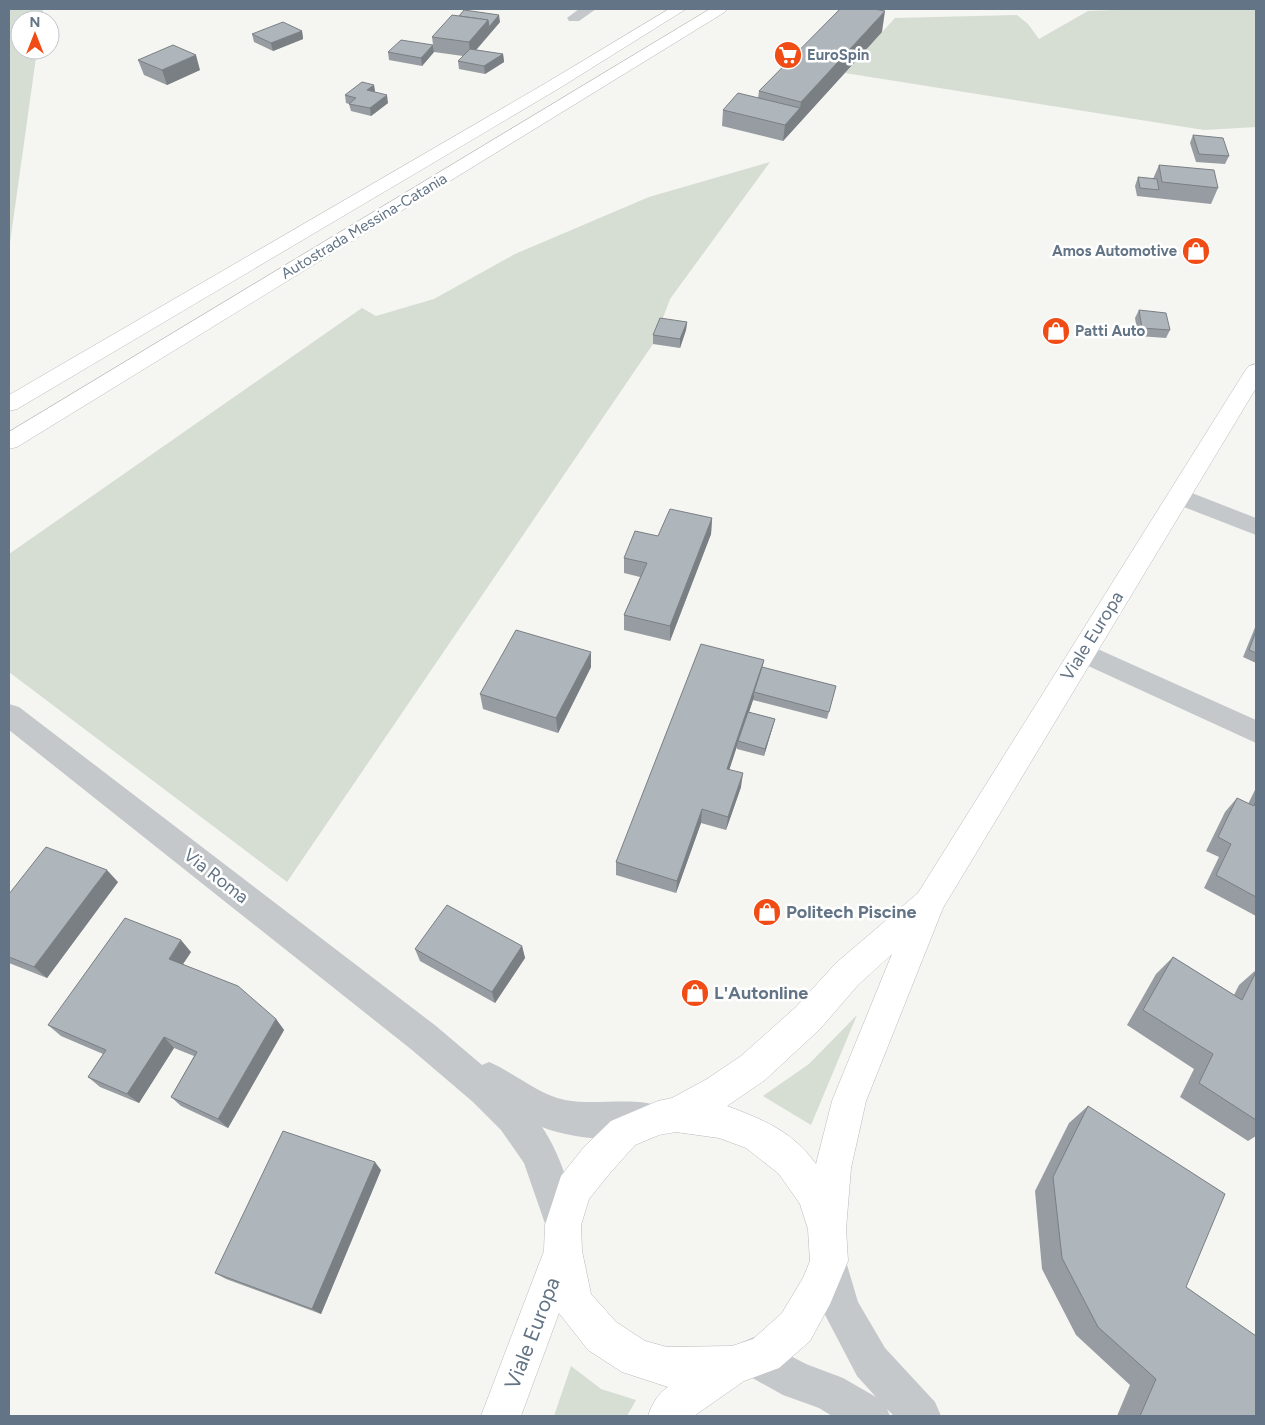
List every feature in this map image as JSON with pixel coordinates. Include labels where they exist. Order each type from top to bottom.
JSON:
[{"type":"main road","name":"Autostrada Messina-Catania","points":[[9,404],[552,86],[679,9]]},
{"type":"main road","points":[[9,420],[698,9]]},
{"type":"main road","name":"Autostrada Messina-Catania","points":[[9,442],[720,9]]},
{"type":"main road","name":"Viale Europa","points":[[501,1416],[563,1238],[574,1189],[597,1160],[623,1133],[667,1116],[719,1092],[753,1068],[808,1018],[847,974],[930,901],[1256,371]]},
{"type":"main road","points":[[563,1238],[574,1303],[602,1336],[636,1358],[667,1367],[743,1361],[765,1354],[796,1327],[818,1291],[828,1245],[832,1168],[849,1101],[930,901]]},
{"type":"main road","points":[[667,1116],[719,1120],[758,1135],[792,1160],[815,1194],[828,1245]]},
{"type":"main road","points":[[668,1416],[676,1405],[743,1361]]},
{"type":"street","points":[[574,18],[590,9]]},
{"type":"street","points":[[1179,496],[1256,527]]},
{"type":"street","points":[[1082,652],[1256,732]]},
{"type":"street","name":"Via Roma","points":[[9,715],[424,1038]]},
{"type":"street","points":[[424,1038],[515,1095],[562,1116],[600,1121],[667,1116]]},
{"type":"street","points":[[424,1038],[519,1123],[538,1152],[563,1238]]},
{"type":"street","points":[[828,1245],[841,1310],[871,1362],[921,1416]]},
{"type":"street","points":[[743,1361],[829,1392],[870,1416]]},
{"type":"shaded area","points":[[9,9],[43,9],[10,10],[10,60],[36,60],[9,250]]},
{"type":"shaded area","points":[[1256,9],[1256,127],[1204,130],[845,73],[895,18],[1017,15],[1028,24],[1039,39],[1088,11]]},
{"type":"shaded area","points":[[770,162],[670,299],[653,344],[287,882],[9,672],[9,554],[362,308],[376,316],[434,299],[515,254],[649,197]]},
{"type":"shaded area","points":[[857,1015],[811,1125],[763,1096],[809,1064]]},
{"type":"shaded area","points":[[571,1366],[601,1389],[636,1400],[627,1416],[554,1416]]},
{"type":"building","points":[[840,9],[874,9],[885,11],[801,102],[759,91]]},
{"type":"building","points":[[464,10],[499,15],[489,27],[488,20],[459,16]]},
{"type":"building","points":[[452,15],[488,20],[469,42],[432,37]]},
{"type":"building","points":[[283,22],[302,31],[271,43],[252,34]]},
{"type":"building","points":[[401,40],[433,45],[421,58],[388,52]]},
{"type":"building","points":[[173,45],[196,55],[162,70],[138,60]]},
{"type":"building","points":[[470,49],[503,54],[484,66],[458,61]]},
{"type":"building","points":[[362,82],[374,85],[367,90],[387,95],[370,108],[349,104],[356,98],[345,95]]},
{"type":"building","points":[[738,93],[800,108],[785,125],[723,110]]},
{"type":"building","points":[[1193,135],[1223,138],[1229,156],[1199,154]]},
{"type":"building","points":[[1159,165],[1214,170],[1218,188],[1162,182]]},
{"type":"building","points":[[1138,177],[1157,179],[1159,190],[1140,188]]},
{"type":"building","points":[[1139,310],[1166,313],[1170,330],[1142,328]]},
{"type":"building","points":[[660,318],[687,322],[680,339],[653,335]]},
{"type":"building","points":[[670,509],[712,518],[670,626],[624,615],[647,563],[624,558],[635,531],[658,536]]},
{"type":"building","points":[[516,630],[591,652],[556,718],[480,694]]},
{"type":"building","points":[[1256,631],[1256,653],[1249,650]]},
{"type":"building","points":[[701,644],[764,660],[727,769],[743,773],[728,817],[702,809],[677,881],[616,862]]},
{"type":"building","points":[[762,667],[836,686],[829,712],[754,692]]},
{"type":"building","points":[[748,712],[775,719],[765,749],[738,741]]},
{"type":"building","points":[[1237,798],[1254,806],[1256,800],[1256,897],[1216,875],[1231,844],[1218,837]]},
{"type":"building","points":[[46,847],[107,870],[34,967],[9,957],[9,894]]},
{"type":"building","points":[[447,905],[522,946],[492,992],[415,949]]},
{"type":"building","points":[[125,918],[181,940],[169,959],[238,986],[276,1019],[218,1119],[171,1097],[197,1052],[164,1037],[127,1094],[88,1077],[106,1050],[48,1025]]},
{"type":"building","points":[[1173,957],[1242,1000],[1256,972],[1256,1120],[1199,1083],[1213,1054],[1143,1010]]},
{"type":"building","points":[[1088,1106],[1225,1194],[1186,1287],[1256,1336],[1256,1416],[1140,1416],[1156,1379],[1098,1327],[1062,1258],[1053,1177]]},
{"type":"building","points":[[283,1131],[375,1162],[312,1309],[215,1273]]},
{"type":"place","name":"EuroSpin","points":[[788,55]]},
{"type":"place","name":"Amos Automotive","points":[[1196,251]]},
{"type":"place","name":"Patti Auto","points":[[1056,331]]},
{"type":"place","name":"Politech Piscine","points":[[767,912]]},
{"type":"place","name":"L'Autonline","points":[[695,993]]}]
